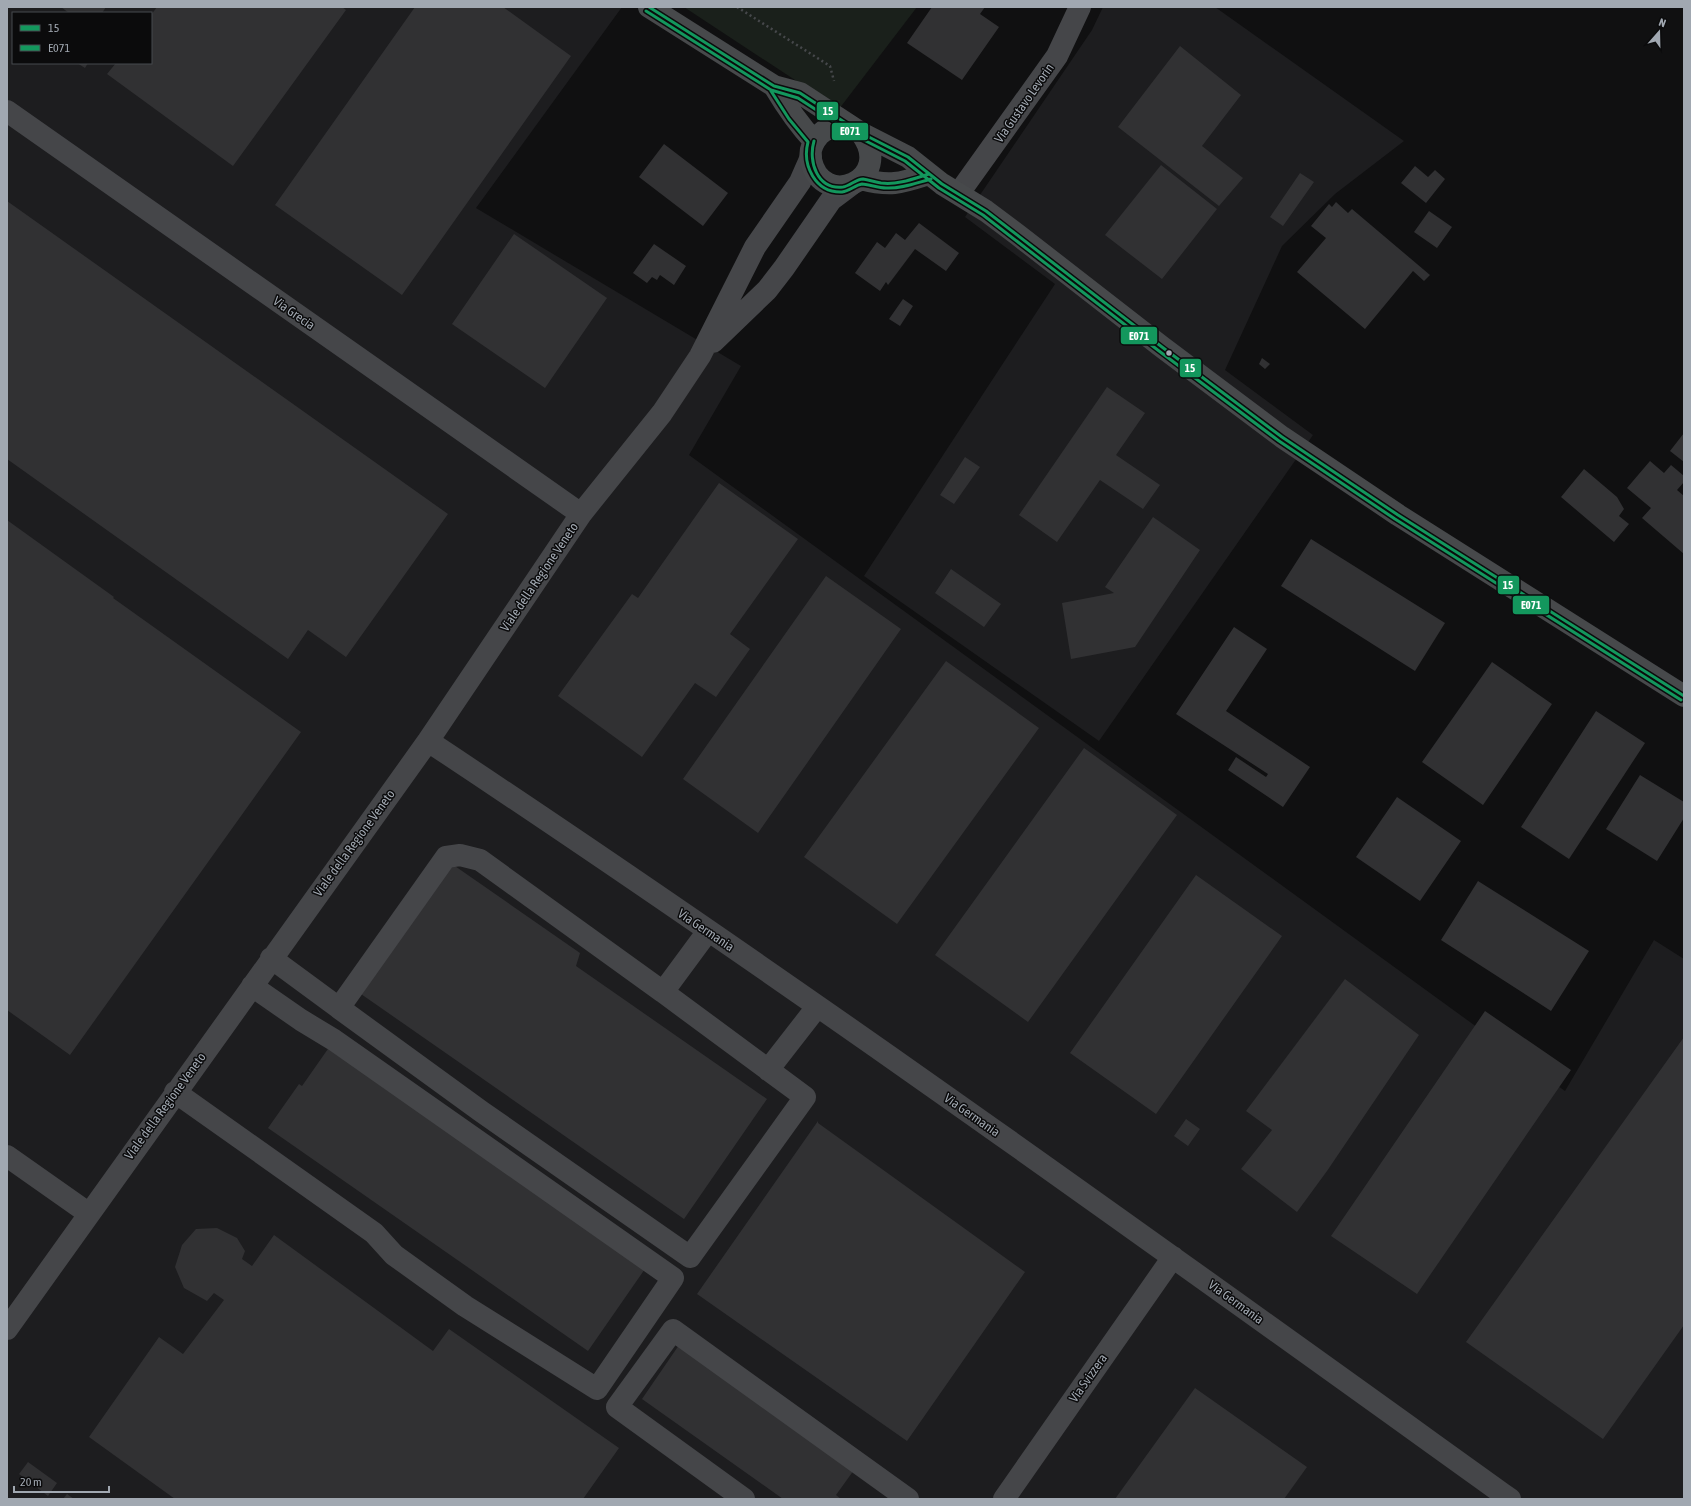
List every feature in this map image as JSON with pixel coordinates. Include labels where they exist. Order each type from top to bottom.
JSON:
[{"type":"main road","points":[[649,7],[774,86],[800,93],[857,131],[871,150],[871,160],[868,170],[856,182]]},
{"type":"main road","points":[[774,86],[802,129],[812,149],[813,168],[819,178],[829,184],[840,187],[856,182],[880,184],[901,183],[929,174]]},
{"type":"main road","points":[[812,149],[826,130],[835,126],[844,126],[908,156],[942,184],[959,193],[1018,235],[1242,408],[1312,458],[1457,553],[1684,696]]},
{"type":"street","name":"Via Gustavo Levorin","points":[[959,193],[1057,56],[1080,7]]},
{"type":"street","name":"Via Grecia","points":[[7,111],[581,514]]},
{"type":"street","name":"Viale della Regione Veneto","points":[[7,1329],[88,1213],[428,741],[581,514],[662,413],[700,356],[754,247],[800,182],[812,149]]},
{"type":"street","name":"Viale della Regione Veneto","points":[[700,356],[766,290],[784,268],[831,200],[856,182]]},
{"type":"street","name":"Via Germania","points":[[428,741],[818,1007],[1173,1257],[1510,1499]]},
{"type":"street","points":[[271,958],[339,1008],[476,1107],[690,1257],[805,1097],[480,860],[460,855],[446,857],[339,1008]]},
{"type":"street","points":[[663,992],[708,931]]},
{"type":"street","points":[[175,1092],[374,1233],[394,1255],[458,1301],[597,1389],[673,1278],[334,1040],[301,1020],[252,986]]},
{"type":"street","points":[[768,1070],[818,1007]]},
{"type":"street","points":[[7,1156],[88,1213]]},
{"type":"street","name":"Via Svizzera","points":[[1004,1499],[1173,1257]]},
{"type":"street","points":[[744,1499],[617,1407],[673,1330],[908,1499]]},
{"type":"path","points":[[737,7],[830,66],[836,88]]},
{"type":"shaded area","points":[[7,7],[622,7],[476,208],[741,366],[689,455],[1565,1091],[1654,940],[1684,959],[1684,1499],[7,1499]]},
{"type":"shaded area","points":[[684,7],[917,7],[839,109]]},
{"type":"shaded area","points":[[1103,7],[1215,7],[1404,141],[1335,194],[1282,246],[1225,370],[1313,435],[1099,741],[864,576],[1055,284],[965,217],[1092,30]]},
{"type":"building","points":[[61,7],[106,7],[103,12],[68,12]]},
{"type":"building","points":[[157,7],[342,7],[346,10],[233,166],[107,74],[115,64],[152,64],[152,14]]},
{"type":"building","points":[[415,7],[503,7],[571,56],[402,295],[275,205]]},
{"type":"building","points":[[932,7],[985,7],[980,14],[999,27],[962,80],[907,43]]},
{"type":"building","points":[[1180,46],[1241,95],[1202,146],[1243,178],[1219,206],[1118,127]]},
{"type":"building","points":[[79,64],[87,64],[85,68]]},
{"type":"building","points":[[664,144],[728,193],[703,226],[639,177]]},
{"type":"building","points":[[1161,165],[1217,209],[1162,279],[1105,235]]},
{"type":"building","points":[[1415,166],[1428,177],[1435,170],[1445,179],[1426,203],[1401,183]]},
{"type":"building","points":[[1300,173],[1314,182],[1283,226],[1270,217]]},
{"type":"building","points":[[7,201],[448,514],[346,657],[308,630],[288,659],[7,459]]},
{"type":"building","points":[[1336,202],[1348,213],[1352,209],[1430,275],[1424,281],[1413,271],[1365,329],[1297,272],[1326,238],[1311,226],[1329,204],[1332,207]]},
{"type":"building","points":[[1429,211],[1452,227],[1437,248],[1414,232]]},
{"type":"building","points":[[919,223],[959,253],[946,271],[915,249],[888,285],[886,282],[880,291],[855,273],[877,242],[885,248],[896,233],[905,240]]},
{"type":"building","points":[[514,234],[607,298],[545,388],[452,324]]},
{"type":"building","points":[[654,244],[686,266],[674,285],[660,275],[657,280],[652,277],[647,283],[633,273]]},
{"type":"building","points":[[903,299],[913,306],[900,326],[889,319]]},
{"type":"building","points":[[1262,358],[1270,364],[1265,369],[1259,364]]},
{"type":"building","points":[[1107,387],[1145,413],[1116,455],[1160,485],[1143,509],[1100,480],[1057,542],[1019,515]]},
{"type":"building","points":[[1684,433],[1684,462],[1670,451]]},
{"type":"building","points":[[965,457],[980,467],[954,504],[940,495]]},
{"type":"building","points":[[1650,461],[1664,473],[1671,465],[1684,476],[1684,482],[1677,490],[1684,496],[1684,554],[1642,518],[1651,508],[1627,488]]},
{"type":"building","points":[[1584,469],[1617,497],[1624,509],[1619,516],[1629,524],[1614,542],[1561,497]]},
{"type":"building","points":[[719,483],[798,539],[730,634],[750,649],[716,697],[695,683],[642,757],[558,696],[632,594],[638,598]]},
{"type":"building","points":[[1153,517],[1200,550],[1135,647],[1071,659],[1062,603],[1114,593],[1105,587]]},
{"type":"building","points":[[7,520],[114,597],[113,598],[301,732],[70,1055],[7,1010]]},
{"type":"building","points":[[1311,539],[1445,623],[1415,671],[1281,586]]},
{"type":"building","points":[[951,569],[1001,604],[984,627],[935,593]]},
{"type":"building","points":[[826,576],[901,629],[758,833],[683,779]]},
{"type":"building","points":[[1234,627],[1267,649],[1226,711],[1310,767],[1283,807],[1228,770],[1236,757],[1266,777],[1268,774],[1176,714]]},
{"type":"building","points":[[946,661],[1039,728],[897,924],[804,857]]},
{"type":"building","points":[[1492,662],[1552,704],[1483,805],[1422,762]]},
{"type":"building","points":[[1596,711],[1645,743],[1569,859],[1521,827]]},
{"type":"building","points":[[1084,748],[1177,815],[1028,1022],[935,955]]},
{"type":"building","points":[[1640,775],[1684,802],[1684,818],[1657,861],[1606,829]]},
{"type":"building","points":[[1397,797],[1461,841],[1420,901],[1356,857]]},
{"type":"building","points":[[452,864],[580,953],[576,966],[767,1099],[684,1219],[361,994]]},
{"type":"building","points":[[1196,875],[1282,936],[1156,1114],[1070,1053]]},
{"type":"building","points":[[1478,881],[1589,951],[1551,1011],[1441,940]]},
{"type":"building","points":[[1345,979],[1419,1035],[1327,1171],[1297,1212],[1241,1169],[1272,1130],[1246,1111]]},
{"type":"building","points":[[1485,1011],[1571,1070],[1417,1294],[1331,1236]]},
{"type":"building","points":[[1684,1037],[1684,1325],[1603,1439],[1466,1342]]},
{"type":"building","points":[[330,1046],[647,1266],[588,1351],[268,1128],[299,1084],[302,1086]]},
{"type":"building","points":[[1186,1119],[1200,1129],[1188,1146],[1174,1136]]},
{"type":"building","points":[[818,1121],[818,1123],[1025,1272],[907,1441],[697,1294]]},
{"type":"building","points":[[217,1228],[237,1238],[245,1251],[242,1259],[252,1266],[274,1235],[433,1351],[449,1329],[619,1448],[583,1499],[175,1499],[89,1437],[159,1337],[183,1354],[224,1300],[214,1293],[207,1301],[184,1288],[175,1267],[182,1245],[196,1229]]},
{"type":"building","points":[[679,1345],[854,1470],[836,1495],[841,1499],[783,1499],[642,1399]]},
{"type":"building","points":[[1195,1388],[1307,1467],[1284,1499],[1115,1499]]},
{"type":"building","points":[[28,1462],[57,1483],[48,1496],[19,1474]]},
{"type":"building","points":[[67,1494],[74,1499],[63,1499]]},
{"type":"transit line","name":"15","points":[[649,7],[774,86],[800,93],[861,133],[908,157],[942,184],[986,211],[1162,347],[1282,437],[1398,515],[1684,696]]},
{"type":"transit line","name":"E071","points":[[646,11],[771,90],[798,98],[858,137],[905,161],[939,188],[983,215],[1159,351],[1279,441],[1395,519],[1681,700]]},
{"type":"transit line","name":"E071","points":[[771,91],[789,119],[808,142],[807,160],[809,168],[818,183],[824,188],[842,192],[862,184],[883,188],[897,188],[931,179]]},
{"type":"transit line","name":"15","points":[[814,141],[812,157],[816,173],[827,184],[834,187],[843,187],[863,179],[887,183],[911,180],[929,174]]}]
